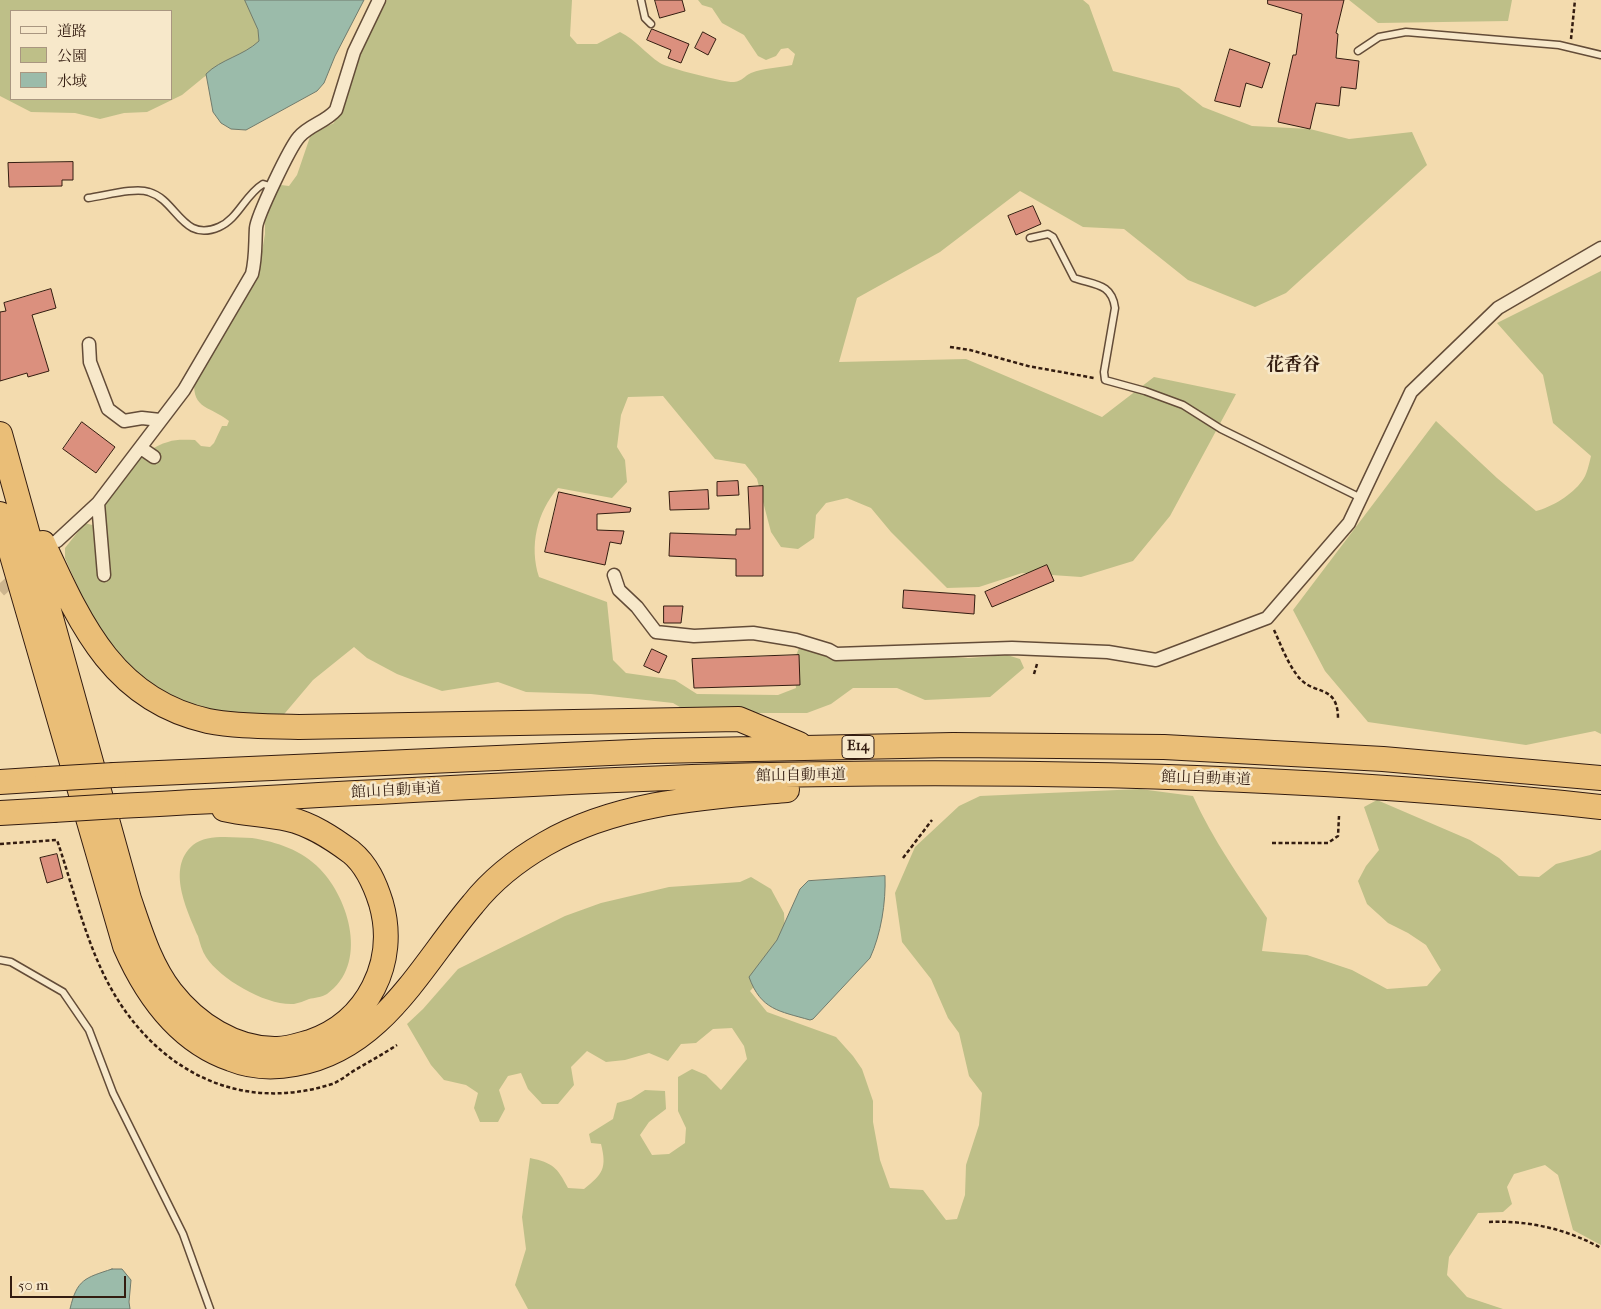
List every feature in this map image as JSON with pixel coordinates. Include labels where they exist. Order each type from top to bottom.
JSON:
[{"type":"highway","points":[[0,434],[129,899],[146,948],[161,976],[171,992],[189,1012],[211,1029],[233,1041],[253,1047],[278,1049],[299,1046],[324,1037],[347,1021],[362,1007],[376,986],[384,965],[386,939],[384,914],[377,890],[368,871],[353,854],[314,828],[288,819],[241,814],[197,802]]},
{"type":"highway","points":[[13,477],[56,572],[95,644],[125,680],[142,694],[162,706],[191,716],[235,725],[299,727],[739,719],[807,748]]},
{"type":"highway","points":[[0,514],[125,946],[136,970],[163,1010],[180,1029],[195,1042],[220,1056],[240,1063],[267,1066],[302,1063],[330,1054],[349,1043],[389,1012],[473,903],[499,878],[545,844],[590,822],[698,798],[990,774]]},
{"type":"highway","name":"館山自動車道","points":[[0,782],[114,775],[655,751],[953,745],[1164,747],[1383,759],[1601,778]]},
{"type":"highway","name":"館山自動車道","points":[[0,813],[694,777],[990,774],[1106,774],[1381,786],[1601,807]]},
{"type":"street","points":[[57,541],[98,503],[184,390],[252,274],[256,255],[256,226],[273,187],[299,137],[330,118],[336,110],[354,52],[379,0]]},
{"type":"street","points":[[614,575],[619,590],[637,607],[656,632],[694,636],[753,633],[796,640],[836,654],[1012,648],[1108,652],[1156,660],[1267,618],[1350,523],[1411,392],[1498,308],[1601,248]]},
{"type":"street","points":[[90,344],[90,362],[108,409],[124,421],[142,418],[160,420]]},
{"type":"street","points":[[141,448],[154,457]]},
{"type":"street","points":[[98,503],[104,575]]},
{"type":"lane","points":[[641,0],[645,18],[651,24]]},
{"type":"lane","points":[[1358,51],[1379,37],[1406,32],[1570,48],[1601,55]]},
{"type":"lane","points":[[88,198],[147,191],[163,198],[190,228],[203,230],[217,228],[227,223],[253,190],[262,184],[273,187]]},
{"type":"lane","points":[[1030,238],[1048,234],[1053,237],[1074,278],[1109,290],[1114,298],[1115,308],[1104,372],[1105,380],[1145,391],[1183,405],[1221,429],[1361,498]]},
{"type":"lane","points":[[0,960],[11,962],[63,992],[89,1030],[113,1092],[182,1234],[210,1309]]},
{"type":"path","points":[[1570,48],[1575,0]]},
{"type":"path","points":[[950,347],[970,350],[1050,371],[1105,380]]},
{"type":"path","points":[[1267,618],[1297,676],[1306,683],[1328,693],[1338,705],[1338,719]]},
{"type":"path","points":[[1272,843],[1328,843],[1338,836],[1339,816]]},
{"type":"path","points":[[903,858],[932,820]]},
{"type":"path","points":[[1489,1222],[1512,1221],[1538,1225],[1565,1232],[1601,1248]]},
{"type":"green space","points":[[0,0],[253,0],[263,47],[204,77],[182,95],[172,100],[172,10],[10,10],[10,100],[172,100],[147,112],[124,113],[100,119],[75,113],[31,112],[0,96]]},
{"type":"green space","points":[[387,0],[572,0],[570,36],[577,44],[597,44],[620,32],[660,63],[709,78],[734,82],[756,71],[792,65],[795,54],[788,48],[781,49],[776,56],[766,60],[758,56],[744,35],[722,23],[712,8],[702,5],[698,0],[1083,0],[1089,5],[1113,71],[1179,88],[1203,107],[1252,126],[1310,129],[1349,139],[1412,132],[1427,165],[1286,293],[1255,307],[1188,280],[1124,229],[1083,227],[1020,191],[940,252],[857,298],[839,362],[966,359],[1102,417],[1154,377],[1236,394],[1170,516],[1133,561],[1081,577],[1022,573],[979,587],[947,588],[891,532],[871,508],[847,498],[826,503],[816,515],[814,538],[798,549],[781,547],[771,532],[757,479],[745,464],[715,459],[663,396],[628,397],[621,415],[617,447],[625,460],[627,482],[612,498],[558,488],[551,497],[540,519],[535,542],[536,565],[539,577],[607,602],[613,660],[626,673],[675,680],[697,694],[778,695],[796,688],[793,663],[799,648],[969,658],[1007,655],[1020,659],[1024,668],[990,697],[925,700],[897,688],[853,688],[831,704],[807,713],[690,713],[673,703],[591,694],[526,692],[498,682],[442,691],[397,674],[367,658],[354,647],[313,680],[280,719],[246,722],[191,707],[148,686],[109,643],[84,601],[65,558],[65,548],[85,523],[92,525],[97,520],[124,475],[149,451],[171,441],[178,440],[195,440],[201,446],[210,447],[222,426],[227,426],[229,421],[202,405],[198,400],[194,386],[195,374],[258,274],[265,234],[265,222],[261,213],[281,185],[289,186],[297,175],[311,134],[334,123],[347,79]]},
{"type":"green space","points":[[1349,0],[1512,0],[1508,21],[1378,23]]},
{"type":"green space","points":[[1601,271],[1601,734],[1595,731],[1526,745],[1368,722],[1325,671],[1293,610],[1436,421],[1497,478],[1536,511],[1549,507],[1561,500],[1578,486],[1585,476],[1591,456],[1553,423],[1543,375],[1497,323]]},
{"type":"green space","points":[[1140,789],[1193,796],[1218,843],[1267,918],[1262,951],[1307,955],[1352,970],[1387,989],[1427,986],[1441,970],[1426,945],[1388,923],[1367,904],[1358,881],[1366,866],[1379,850],[1364,807],[1377,800],[1470,840],[1499,858],[1519,876],[1539,877],[1556,864],[1590,855],[1601,850],[1601,1245],[1573,1230],[1558,1175],[1545,1165],[1514,1174],[1507,1187],[1512,1204],[1503,1212],[1478,1213],[1449,1257],[1447,1275],[1467,1297],[1503,1309],[528,1309],[515,1285],[526,1249],[522,1217],[530,1158],[554,1167],[568,1188],[584,1189],[596,1179],[602,1170],[604,1159],[601,1144],[591,1143],[589,1134],[613,1119],[617,1103],[631,1099],[645,1090],[665,1091],[666,1109],[649,1122],[640,1135],[652,1155],[669,1154],[685,1143],[686,1128],[678,1111],[678,1077],[692,1069],[706,1075],[721,1090],[747,1059],[744,1046],[732,1028],[713,1029],[696,1043],[681,1044],[668,1061],[649,1053],[625,1060],[606,1062],[587,1051],[571,1067],[574,1085],[558,1104],[542,1104],[528,1089],[521,1073],[508,1076],[499,1090],[505,1109],[498,1122],[480,1122],[474,1108],[478,1093],[466,1085],[444,1080],[431,1065],[407,1024],[423,1009],[458,969],[565,916],[601,903],[669,887],[740,882],[751,877],[771,889],[784,913],[786,952],[750,991],[767,1012],[836,1037],[862,1069],[873,1101],[873,1122],[880,1160],[890,1188],[923,1190],[946,1220],[957,1219],[965,1195],[966,1165],[979,1125],[982,1093],[969,1076],[959,1033],[948,1018],[931,979],[902,942],[895,893],[915,847],[959,806],[980,796]]},
{"type":"green space","points":[[222,837],[252,838],[289,848],[313,862],[330,882],[339,897],[346,914],[351,949],[348,966],[340,981],[325,995],[294,1004],[271,1001],[233,983],[213,966],[203,952],[181,889],[181,865],[185,854],[193,845],[206,839]]},
{"type":"water","points":[[245,0],[364,0],[335,56],[324,83],[317,91],[246,130],[231,129],[221,123],[213,112],[206,74],[259,41],[258,30]]},
{"type":"water","points":[[885,876],[882,918],[870,958],[813,1019],[810,1020],[780,1011],[765,1003],[754,988],[749,977],[777,940],[800,889],[808,881]]},
{"type":"water","points":[[112,1269],[122,1269],[131,1280],[130,1309],[70,1309],[76,1291],[84,1281]]},
{"type":"building","points":[[655,0],[682,0],[685,11],[660,18]]},
{"type":"building","points":[[1268,0],[1344,0],[1336,33],[1338,34],[1336,58],[1359,61],[1356,89],[1341,87],[1339,106],[1316,103],[1310,129],[1278,122],[1293,55],[1296,55],[1302,14],[1268,4]]},
{"type":"building","points":[[652,29],[689,44],[681,63],[668,58],[671,50],[647,40]]},
{"type":"building","points":[[703,32],[716,39],[708,55],[695,48]]},
{"type":"building","points":[[1230,49],[1270,63],[1262,88],[1246,83],[1240,107],[1215,101]]},
{"type":"building","points":[[73,162],[73,180],[62,180],[62,186],[9,187],[8,163]]},
{"type":"building","points":[[1033,206],[1041,224],[1016,235],[1008,216]]},
{"type":"building","points":[[51,289],[56,308],[32,315],[49,371],[28,377],[27,373],[0,381],[0,312],[6,311],[4,303]]},
{"type":"building","points":[[82,422],[115,447],[96,473],[63,449]]},
{"type":"building","points":[[738,481],[739,495],[717,496],[717,482]]},
{"type":"building","points":[[763,486],[763,576],[736,576],[736,559],[669,556],[670,533],[736,535],[736,529],[750,529],[748,487]]},
{"type":"building","points":[[708,490],[709,509],[670,510],[669,492]]},
{"type":"building","points":[[559,492],[631,508],[630,512],[597,514],[597,530],[624,531],[621,544],[610,542],[605,565],[545,552]]},
{"type":"building","points":[[1047,565],[1054,581],[992,607],[985,592]]},
{"type":"building","points":[[904,590],[975,595],[974,614],[903,608]]},
{"type":"building","points":[[664,606],[683,606],[681,623],[664,623]]},
{"type":"building","points":[[652,649],[667,656],[659,673],[644,666]]},
{"type":"building","points":[[799,655],[800,685],[694,688],[692,659]]},
{"type":"building","points":[[57,854],[63,878],[47,883],[40,858]]},
{"type":"tunnel","points":[[0,591],[19,574]]},
{"type":"district","name":"花香谷","points":[[1293,366]]}]
